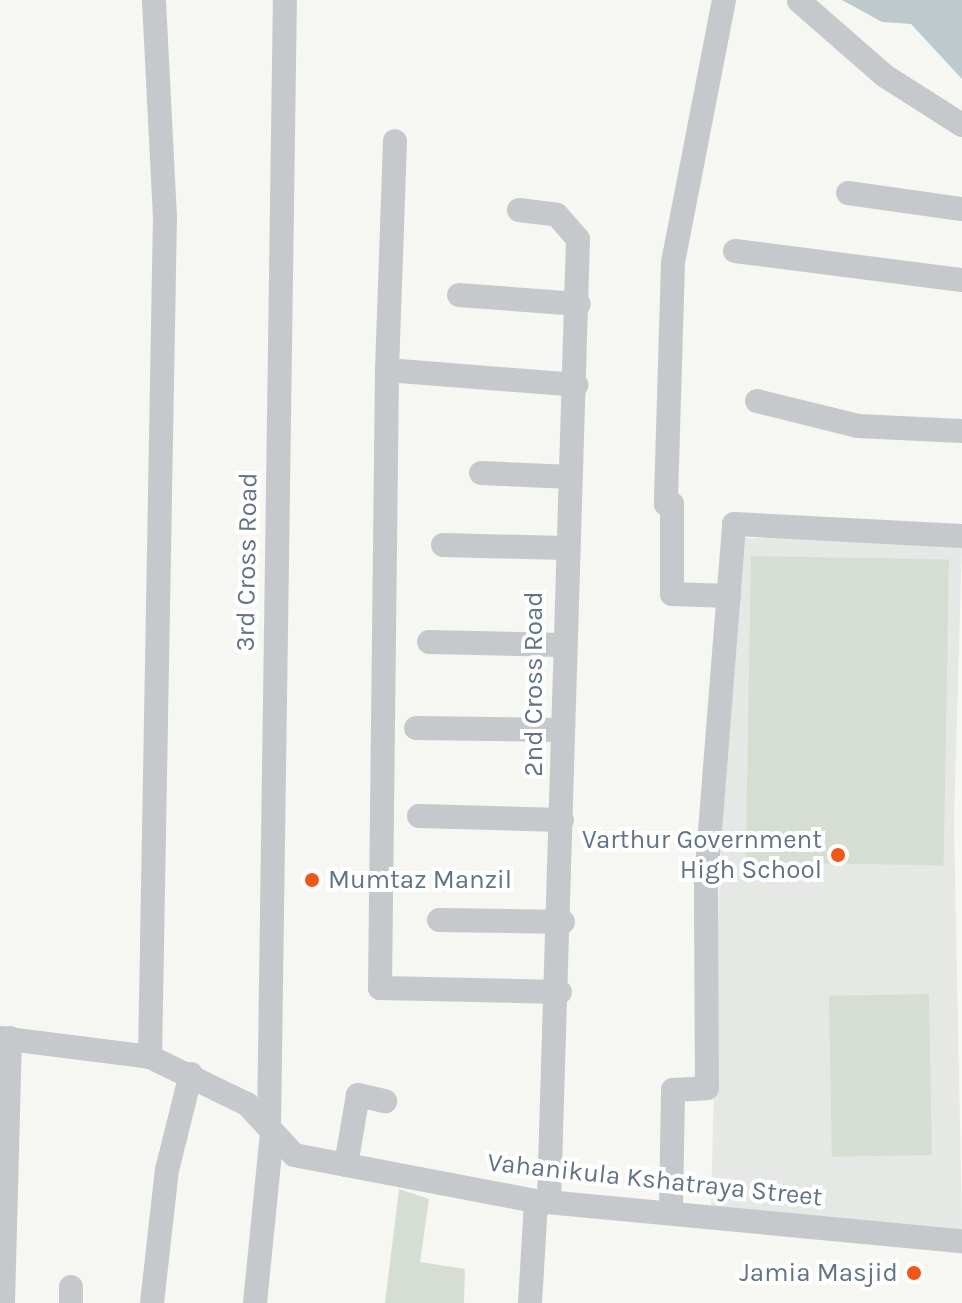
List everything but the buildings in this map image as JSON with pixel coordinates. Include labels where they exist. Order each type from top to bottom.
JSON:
[{"type":"street","points":[[150,1057],[165,233],[154,0]]},
{"type":"street","name":"3rd Cross Road","points":[[255,1303],[271,1129],[285,0]]},
{"type":"street","points":[[724,0],[673,263],[666,504],[672,504],[672,594],[729,596]]},
{"type":"street","points":[[799,1],[885,76],[962,125]]},
{"type":"street","points":[[395,141],[387,370],[380,988],[560,992]]},
{"type":"street","points":[[848,193],[962,209]]},
{"type":"street","name":"2nd Cross Road","points":[[519,210],[557,215],[578,239],[579,304],[561,645],[563,922],[560,992],[543,1200],[530,1303]]},
{"type":"street","points":[[735,251],[962,280]]},
{"type":"street","points":[[459,295],[579,304]]},
{"type":"street","points":[[387,370],[576,385]]},
{"type":"street","points":[[757,401],[858,426],[962,431]]},
{"type":"street","points":[[481,473],[571,477]]},
{"type":"street","points":[[671,1208],[673,1090],[707,1088],[706,882],[734,524],[962,536]]},
{"type":"street","points":[[443,545],[564,548]]},
{"type":"street","points":[[429,642],[561,645]]},
{"type":"street","points":[[416,728],[562,730]]},
{"type":"street","points":[[419,816],[562,820]]},
{"type":"street","points":[[439,920],[563,922]]},
{"type":"street","points":[[3,1303],[5,1038]]},
{"type":"street","name":"Vahanikula Kshatraya Street","points":[[5,1038],[150,1057],[191,1074],[271,1129],[294,1155],[543,1200],[671,1208],[962,1241]]},
{"type":"street","points":[[152,1303],[167,1170],[191,1074]]},
{"type":"street","points":[[346,1165],[358,1095],[385,1101]]},
{"type":"shaded area","points":[[842,0],[962,0],[962,79],[911,24],[882,22]]},
{"type":"shaded area","name":"Varthur Government High School","points":[[740,538],[962,541],[954,822],[962,1230],[711,1207],[719,887]]},
{"type":"shaded area","points":[[751,556],[949,559],[944,865],[746,862]]},
{"type":"shaded area","points":[[929,994],[932,1155],[832,1157],[829,996]]},
{"type":"shaded area","points":[[399,1189],[429,1199],[420,1262],[465,1269],[464,1303],[385,1303]]},
{"type":"place","name":"Varthur Government High School","points":[[838,855]]},
{"type":"place","name":"Mumtaz Manzil","points":[[312,880]]},
{"type":"place","name":"Jamia Masjid","points":[[914,1273]]}]
